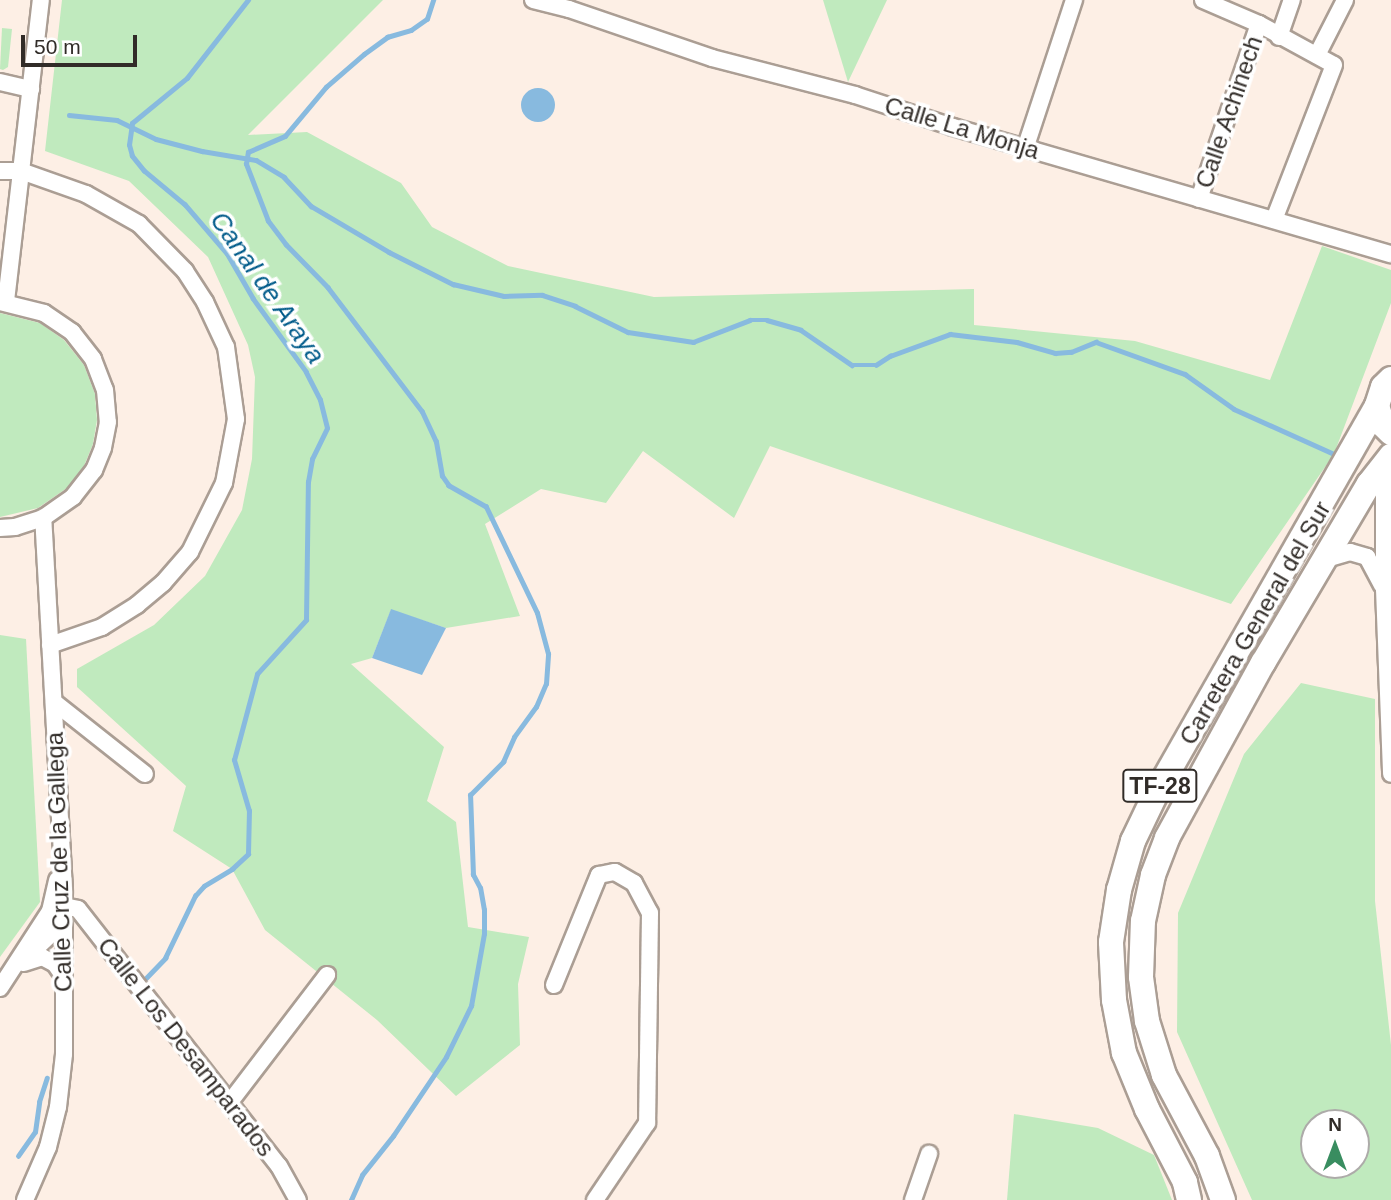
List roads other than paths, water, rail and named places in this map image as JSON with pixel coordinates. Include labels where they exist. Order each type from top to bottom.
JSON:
[{"type":"main road","name":"TF-28","points":[[1377,406],[1383,387],[1391,379]]},
{"type":"main road","points":[[1377,406],[1383,425],[1391,433]]},
{"type":"main road","name":"Carretera General del Sur","points":[[1189,1200],[1185,1182],[1147,1109],[1124,1053],[1114,1000],[1111,942],[1119,890],[1133,841],[1155,794],[1377,406]]},
{"type":"main road","name":"Carretera General del Sur","points":[[1223,1200],[1207,1156],[1164,1075],[1147,1021],[1141,977],[1143,920],[1153,876],[1167,838],[1263,663],[1387,460]]},
{"type":"street","points":[[0,528],[15,527],[43,518],[74,497],[94,470],[103,448],[108,422],[105,390],[93,359],[72,332],[44,313],[3,302],[41,0]]},
{"type":"street","name":"Calle La Monja","points":[[533,0],[569,9],[712,58],[855,95],[1391,254]]},
{"type":"street","points":[[1026,146],[1074,0]]},
{"type":"street","points":[[1203,0],[1259,24],[1334,65],[1274,220]]},
{"type":"street","points":[[1279,37],[1292,0]]},
{"type":"street","points":[[1317,55],[1345,0]]},
{"type":"street","name":"Calle Achinech","points":[[1199,199],[1259,24]]},
{"type":"street","points":[[0,82],[31,89]]},
{"type":"street","points":[[0,171],[21,171],[86,194],[139,224],[185,271],[205,302],[226,347],[236,419],[224,483],[190,552],[163,583],[137,605],[102,626],[50,645]]},
{"type":"street","points":[[1387,460],[1384,589],[1389,665],[1391,774]]},
{"type":"street","name":"Calle Cruz de la Gallega","points":[[25,1200],[48,1147],[58,1107],[64,1054],[62,861],[43,518]]},
{"type":"street","points":[[1326,559],[1350,552],[1367,557],[1384,589]]},
{"type":"street","points":[[54,702],[145,774]]},
{"type":"street","points":[[0,988],[50,911],[62,861]]},
{"type":"street","points":[[554,985],[599,876],[615,872],[634,883],[650,913],[647,1123],[596,1200]]},
{"type":"street","name":"Calle Los Desamparados","points":[[64,914],[78,909],[279,1166],[289,1196]]},
{"type":"street","points":[[15,967],[64,914]]},
{"type":"street","points":[[15,967],[41,957],[55,964],[64,977]]},
{"type":"street","points":[[230,1102],[327,975]]},
{"type":"street","points":[[914,1200],[929,1154]]},
{"type":"water","points":[[538,88],[550,93],[555,105],[550,117],[538,122],[526,117],[521,105],[526,93]]},
{"type":"water","points":[[391,609],[446,628],[422,675],[372,658]]},
{"type":"waterway","name":"Canal de Araya","points":[[146,978],[165,958],[195,896],[204,886],[232,869],[248,854],[249,811],[234,760],[257,674],[306,620],[308,482],[312,459],[327,428],[320,400],[306,372],[253,299],[227,254],[185,205],[144,171],[132,156],[129,145],[132,123],[187,78],[248,0]]},
{"type":"waterway","points":[[351,1200],[362,1175],[393,1136],[446,1057],[471,1006],[484,934],[484,910],[480,888],[473,875],[470,795],[503,762],[514,737],[536,707],[546,684],[548,654],[537,613],[486,507],[449,486],[442,476],[436,442],[422,412],[328,288],[286,245],[268,221],[246,164],[248,152],[285,136],[326,87],[364,54],[387,37],[411,30],[427,19],[433,0]]},
{"type":"waterway","points":[[69,115],[117,120],[156,139],[202,151],[256,160],[284,177],[311,206],[389,252],[453,284],[504,296],[542,295],[575,306],[628,332],[693,342],[750,320],[767,320],[801,330],[852,365],[876,365],[890,356],[950,334],[1017,342],[1055,353],[1071,352],[1096,342],[1185,374],[1234,409],[1334,454]]},
{"type":"waterway","name":"Canal de Araya","points":[[18,1156],[35,1132],[39,1102],[47,1078]]}]
